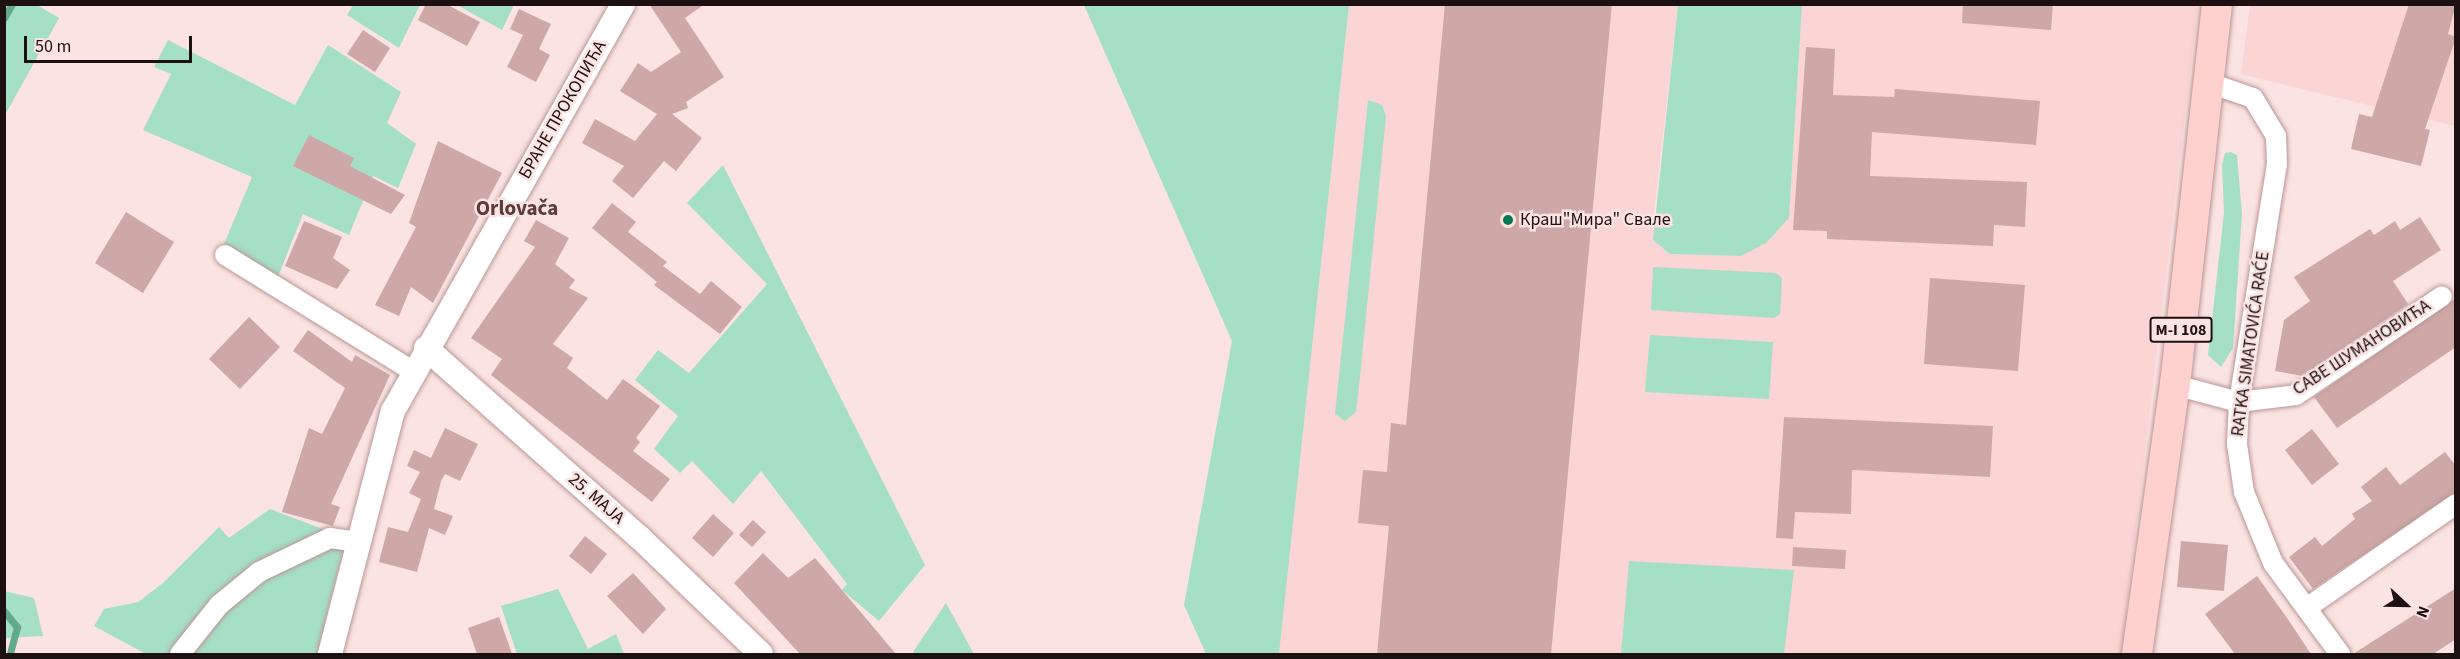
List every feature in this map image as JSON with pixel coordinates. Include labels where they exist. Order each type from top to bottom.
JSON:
[{"type":"main road","name":"M-I 108","points":[[2137,654],[2175,386],[2206,82],[2217,4]]},
{"type":"street","name":"БРАНЕ ПРОКОПИЋА","points":[[330,654],[393,411],[413,371],[623,4]]},
{"type":"street","name":"RATKA SIMATOVIĆA RAĆE","points":[[2206,82],[2253,98],[2276,136],[2277,164],[2239,402],[2237,444],[2258,535],[2340,654]]},
{"type":"street","points":[[225,255],[413,371]]},
{"type":"street","name":"САВЕ ШУМАНОВИЋА","points":[[2175,386],[2239,402],[2296,395],[2442,296]]},
{"type":"street","name":"25. МАЈА","points":[[426,348],[648,545],[761,654]]},
{"type":"street","points":[[2308,607],[2456,504]]},
{"type":"street","points":[[180,654],[219,605],[259,572],[330,538],[358,542]]},
{"type":"shaded area","points":[[1349,5],[1678,5],[1654,213],[1670,254],[1741,256],[1766,242],[1789,218],[1802,5],[2198,5],[2121,654],[1279,654]]},
{"type":"shaded area","points":[[2250,5],[2455,5],[2455,126],[2241,74]]},
{"type":"green space","points":[[5,4],[37,5],[59,18],[5,115]]},
{"type":"green space","points":[[353,5],[420,5],[399,48],[347,15]]},
{"type":"green space","points":[[457,5],[514,5],[502,30]]},
{"type":"green space","points":[[1084,5],[1349,5],[1279,654],[1206,654],[1184,605],[1232,341]]},
{"type":"green space","points":[[1678,5],[1802,5],[1789,218],[1766,243],[1741,256],[1670,254],[1653,240]]},
{"type":"green space","points":[[168,40],[295,105],[328,45],[401,92],[387,123],[416,144],[398,188],[373,176],[349,235],[303,214],[273,289],[222,249],[252,177],[143,130],[171,74],[154,67]]},
{"type":"green space","points":[[1368,100],[1382,105],[1386,116],[1356,412],[1345,421],[1335,414]]},
{"type":"green space","points":[[2231,152],[2237,155],[2242,214],[2233,348],[2221,367],[2208,355],[2224,213],[2222,165],[2225,153]]},
{"type":"green space","points":[[723,165],[925,565],[879,621],[842,590],[847,584],[761,471],[733,504],[692,461],[680,473],[654,449],[678,416],[635,380],[658,350],[689,373],[767,284],[687,203]]},
{"type":"green space","points":[[1653,267],[1776,273],[1782,278],[1780,314],[1774,318],[1651,310]]},
{"type":"green space","points":[[1650,335],[1773,342],[1769,399],[1645,392]]},
{"type":"green space","points":[[270,509],[346,538],[317,654],[146,654],[94,626],[104,609],[138,602],[163,583],[219,527],[229,538]]},
{"type":"green space","points":[[1629,561],[1794,570],[1784,654],[1621,654]]},
{"type":"green space","points":[[558,589],[588,649],[616,634],[624,654],[517,654],[501,606]]},
{"type":"green space","points":[[4,591],[34,598],[43,636],[5,638]]},
{"type":"green space","points":[[946,603],[974,654],[916,654],[913,652]]},
{"type":"building","points":[[426,4],[446,4],[480,22],[467,46],[418,20]]},
{"type":"building","points":[[649,4],[705,4],[685,18],[724,77],[686,102],[688,108],[672,114],[702,138],[676,171],[664,161],[633,198],[612,181],[624,166],[582,143],[595,119],[635,141],[657,114],[620,91],[638,63],[651,72],[681,52]]},
{"type":"building","name":"Краш\"Мира\" Свале","points":[[1445,4],[1612,4],[1551,654],[1377,654],[1389,526],[1358,523],[1363,470],[1387,472],[1391,423],[1406,425]]},
{"type":"building","points":[[1963,4],[2053,4],[2051,30],[1962,23]]},
{"type":"building","points":[[2409,4],[2456,4],[2448,34],[2456,37],[2425,129],[2430,130],[2421,166],[2351,149],[2359,114],[2372,117]]},
{"type":"building","points":[[519,9],[551,24],[539,49],[550,55],[536,82],[507,67],[523,35],[510,29]]},
{"type":"building","points":[[363,30],[390,48],[375,72],[347,54]]},
{"type":"building","points":[[1806,47],[1835,49],[1833,95],[1894,97],[1895,89],[2040,101],[2036,145],[1872,132],[1870,176],[2027,182],[2025,227],[1994,225],[1993,246],[1827,239],[1827,231],[1793,230]]},
{"type":"building","points":[[309,135],[354,158],[350,166],[405,195],[391,214],[293,166]]},
{"type":"building","points":[[438,141],[502,173],[433,303],[411,287],[399,316],[375,305],[416,227],[409,223]]},
{"type":"building","points":[[612,203],[636,222],[628,232],[667,262],[663,266],[700,294],[711,281],[742,307],[720,334],[654,285],[657,282],[592,228]]},
{"type":"building","points":[[126,212],[174,242],[143,293],[95,263]]},
{"type":"building","points":[[2420,217],[2441,250],[2393,281],[2408,304],[2303,376],[2275,371],[2284,320],[2310,301],[2294,277],[2370,229],[2374,235],[2395,221],[2400,230]]},
{"type":"building","points":[[536,220],[569,238],[555,264],[575,280],[569,288],[588,298],[553,344],[573,358],[567,368],[607,400],[623,379],[660,406],[636,438],[640,442],[633,451],[670,479],[652,502],[491,375],[502,359],[471,338],[535,247],[524,241]]},
{"type":"building","points":[[304,221],[342,237],[333,258],[350,270],[337,289],[285,266]]},
{"type":"building","points":[[1930,278],[2025,285],[2018,371],[1924,364]]},
{"type":"building","points":[[2456,298],[2456,347],[2337,428],[2314,397]]},
{"type":"building","points":[[249,317],[280,347],[240,389],[209,359]]},
{"type":"building","points":[[308,330],[352,362],[355,355],[390,375],[331,504],[340,507],[333,526],[282,512],[309,428],[322,434],[345,388],[293,351]]},
{"type":"building","points":[[1784,417],[1993,426],[1990,477],[1852,470],[1851,514],[1795,512],[1793,539],[1776,538]]},
{"type":"building","points":[[445,428],[478,444],[460,481],[445,474],[441,481],[434,509],[453,516],[445,535],[429,528],[417,572],[379,562],[388,527],[408,532],[421,499],[409,493],[420,472],[407,466],[414,450],[431,458]]},
{"type":"building","points":[[2312,429],[2339,464],[2312,485],[2285,450]]},
{"type":"building","points":[[2445,452],[2456,466],[2456,492],[2313,589],[2289,557],[2315,537],[2322,546],[2355,519],[2352,514],[2372,501],[2361,487],[2386,467],[2400,485]]},
{"type":"building","points":[[713,514],[734,533],[713,557],[692,538]]},
{"type":"building","points":[[753,520],[766,532],[752,547],[739,535]]},
{"type":"building","points":[[585,536],[607,554],[591,574],[569,556]]},
{"type":"building","points":[[2181,541],[2228,545],[2224,591],[2177,587]]},
{"type":"building","points":[[1793,547],[1846,550],[1845,569],[1792,566]]},
{"type":"building","points":[[763,553],[788,578],[815,558],[896,654],[800,654],[734,583]]},
{"type":"building","points":[[633,573],[666,609],[643,634],[607,596]]},
{"type":"building","points":[[2257,576],[2311,654],[2235,654],[2205,614]]},
{"type":"building","points":[[2456,588],[2456,639],[2433,654],[2353,654]]},
{"type":"building","points":[[499,617],[512,654],[477,654],[468,628]]},
{"type":"waterway","points":[[4,18],[12,4]]},
{"type":"waterway","points":[[4,611],[17,627],[10,654]]},
{"type":"place","name":"Краш\"Мира\" Свале","points":[[1508,220]]},
{"type":"district","name":"Orlovača","points":[[517,208]]}]
